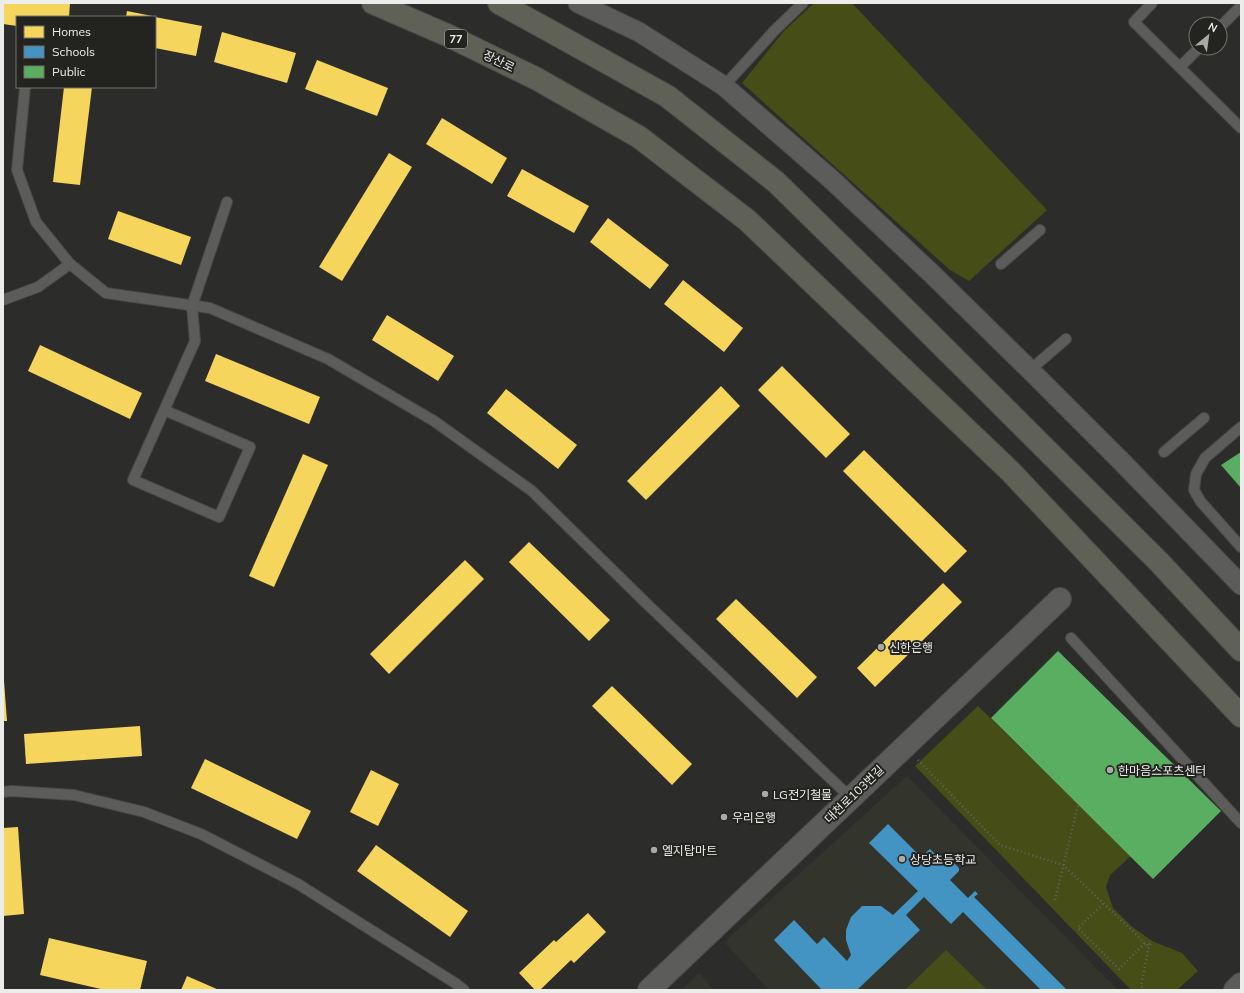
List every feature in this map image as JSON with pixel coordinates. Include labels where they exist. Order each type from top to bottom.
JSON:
[{"type":"highway","name":"장산로","points":[[373,3],[447,35],[537,80],[639,137],[747,220],[1010,470],[1241,716]]},
{"type":"highway","points":[[499,3],[666,96],[776,182],[1159,562],[1241,650]]},
{"type":"street","points":[[578,3],[640,32],[724,86],[832,180],[932,274],[1030,370],[1123,463],[1241,585]]},
{"type":"street","name":"대천로103번길","points":[[648,990],[1060,599]]},
{"type":"street","points":[[1235,990],[1241,984]]},
{"type":"lane","points":[[724,86],[775,30],[803,3]]},
{"type":"lane","points":[[1152,3],[1134,22],[1241,128]]},
{"type":"lane","points":[[1228,19],[1241,6]]},
{"type":"lane","points":[[1180,67],[1191,56]]},
{"type":"lane","points":[[25,88],[17,170],[36,222],[70,264],[106,293],[210,308],[328,359],[434,421],[532,491],[652,610],[851,798]]},
{"type":"lane","points":[[164,410],[250,447],[219,517],[133,480],[164,410],[195,342],[192,306],[227,202]]},
{"type":"lane","points":[[1001,264],[1040,230]]},
{"type":"lane","points":[[3,300],[38,287],[70,264]]},
{"type":"lane","points":[[1030,370],[1066,339]]},
{"type":"lane","points":[[1164,452],[1204,418]]},
{"type":"lane","points":[[1241,427],[1206,458],[1196,474],[1194,490],[1201,502],[1241,547]]},
{"type":"lane","points":[[1071,638],[1241,823]]},
{"type":"lane","points":[[3,792],[12,791],[74,795],[144,812],[201,834],[298,884],[464,990]]},
{"type":"path","points":[[905,746],[1000,845],[1063,865],[1149,946]]},
{"type":"path","points":[[1055,900],[1078,804]]},
{"type":"path","points":[[1103,904],[1078,928],[1119,970],[1145,943]]},
{"type":"path","points":[[1144,990],[1141,986],[1149,946],[1152,941]]},
{"type":"shaded area","name":"상당초등학교","points":[[907,776],[1118,990],[769,990],[724,942]]},
{"type":"shaded area","points":[[699,973],[714,990],[681,990]]},
{"type":"green space","points":[[814,3],[852,3],[1047,210],[969,281],[950,270],[742,83],[784,31]]},
{"type":"green space","points":[[978,706],[1131,856],[1110,875],[1106,887],[1113,908],[1130,925],[1152,941],[1182,953],[1198,971],[1177,990],[1131,990],[915,766]]},
{"type":"green space","points":[[946,950],[987,990],[905,990]]},
{"type":"building: Homes","points":[[3,3],[70,3],[69,16],[16,16],[16,26],[3,24]]},
{"type":"building: Homes","points":[[127,11],[152,16],[126,16]]},
{"type":"building: Homes","points":[[156,17],[202,26],[196,56],[156,48]]},
{"type":"building: Homes","points":[[222,32],[296,53],[287,83],[214,62]]},
{"type":"building: Homes","points":[[317,60],[388,88],[377,116],[305,89]]},
{"type":"building: Homes","points":[[64,88],[92,88],[80,185],[53,182]]},
{"type":"building: Homes","points":[[442,118],[507,158],[492,184],[426,144]]},
{"type":"building: Homes","points":[[389,153],[412,167],[342,281],[319,267]]},
{"type":"building: Homes","points":[[522,169],[589,206],[574,233],[507,196]]},
{"type":"building: Homes","points":[[118,211],[191,237],[181,265],[108,239]]},
{"type":"building: Homes","points":[[608,218],[669,265],[650,289],[590,242]]},
{"type":"building: Homes","points":[[683,280],[743,328],[724,352],[664,304]]},
{"type":"building: Homes","points":[[387,315],[454,356],[438,381],[372,340]]},
{"type":"building: Homes","points":[[40,345],[142,393],[130,419],[28,371]]},
{"type":"building: Homes","points":[[216,354],[320,397],[309,424],[205,381]]},
{"type":"building: Homes","points":[[782,366],[850,434],[826,458],[758,390]]},
{"type":"building: Homes","points":[[721,386],[740,406],[646,500],[627,481]]},
{"type":"building: Homes","points":[[506,389],[577,445],[558,469],[487,413]]},
{"type":"building: Homes","points":[[864,450],[967,551],[945,573],[843,471]]},
{"type":"building: Homes","points":[[303,454],[328,465],[274,587],[249,576]]},
{"type":"building: Homes","points":[[529,542],[610,620],[589,641],[509,562]]},
{"type":"building: Homes","points":[[465,560],[484,579],[389,674],[370,654]]},
{"type":"building: Homes","points":[[943,583],[962,602],[875,687],[857,668]]},
{"type":"building: Homes","points":[[736,599],[817,677],[797,698],[716,619]]},
{"type":"building: Homes","points":[[4,681],[7,721],[3,721]]},
{"type":"building: Homes","points":[[612,686],[692,764],[672,785],[592,706]]},
{"type":"building: Homes","points":[[140,726],[142,756],[26,764],[24,734]]},
{"type":"building: Homes","points":[[205,759],[311,811],[297,839],[191,788]]},
{"type":"building: Homes","points":[[371,770],[399,784],[378,826],[350,812]]},
{"type":"building: Homes","points":[[18,827],[24,914],[3,916],[3,828]]},
{"type":"building: Homes","points":[[376,845],[468,911],[450,937],[357,871]]},
{"type":"building: Homes","points":[[588,913],[606,932],[574,963],[571,960],[540,990],[535,990],[519,973],[554,940],[556,942]]},
{"type":"building: Homes","points":[[49,938],[147,961],[140,990],[105,990],[40,975]]},
{"type":"building: Homes","points":[[187,976],[219,990],[181,990]]},
{"type":"building: Schools","points":[[888,824],[921,857],[930,849],[946,865],[951,860],[959,868],[959,871],[950,880],[968,898],[975,891],[978,894],[974,897],[1067,990],[1041,990],[963,912],[951,924],[924,897],[906,915],[920,930],[858,989],[859,990],[822,990],[774,940],[794,920],[817,944],[824,937],[847,961],[851,955],[846,940],[846,930],[851,917],[862,906],[881,906],[893,915],[918,891],[869,843]]},
{"type":"building: Public","points":[[1241,452],[1241,488],[1221,465]]},
{"type":"building: Public","name":"한마음스포츠센터","points":[[1058,651],[1221,811],[1153,879],[991,718]]},
{"type":"place","name":"신한은행","points":[[881,647]]},
{"type":"place","name":"한마음스포츠센터","points":[[1110,770]]},
{"type":"place","name":"LG전기철물","points":[[765,794]]},
{"type":"place","name":"우리은행","points":[[724,817]]},
{"type":"place","name":"엘지탑마트","points":[[654,850]]},
{"type":"place","name":"상당초등학교","points":[[902,859]]}]
